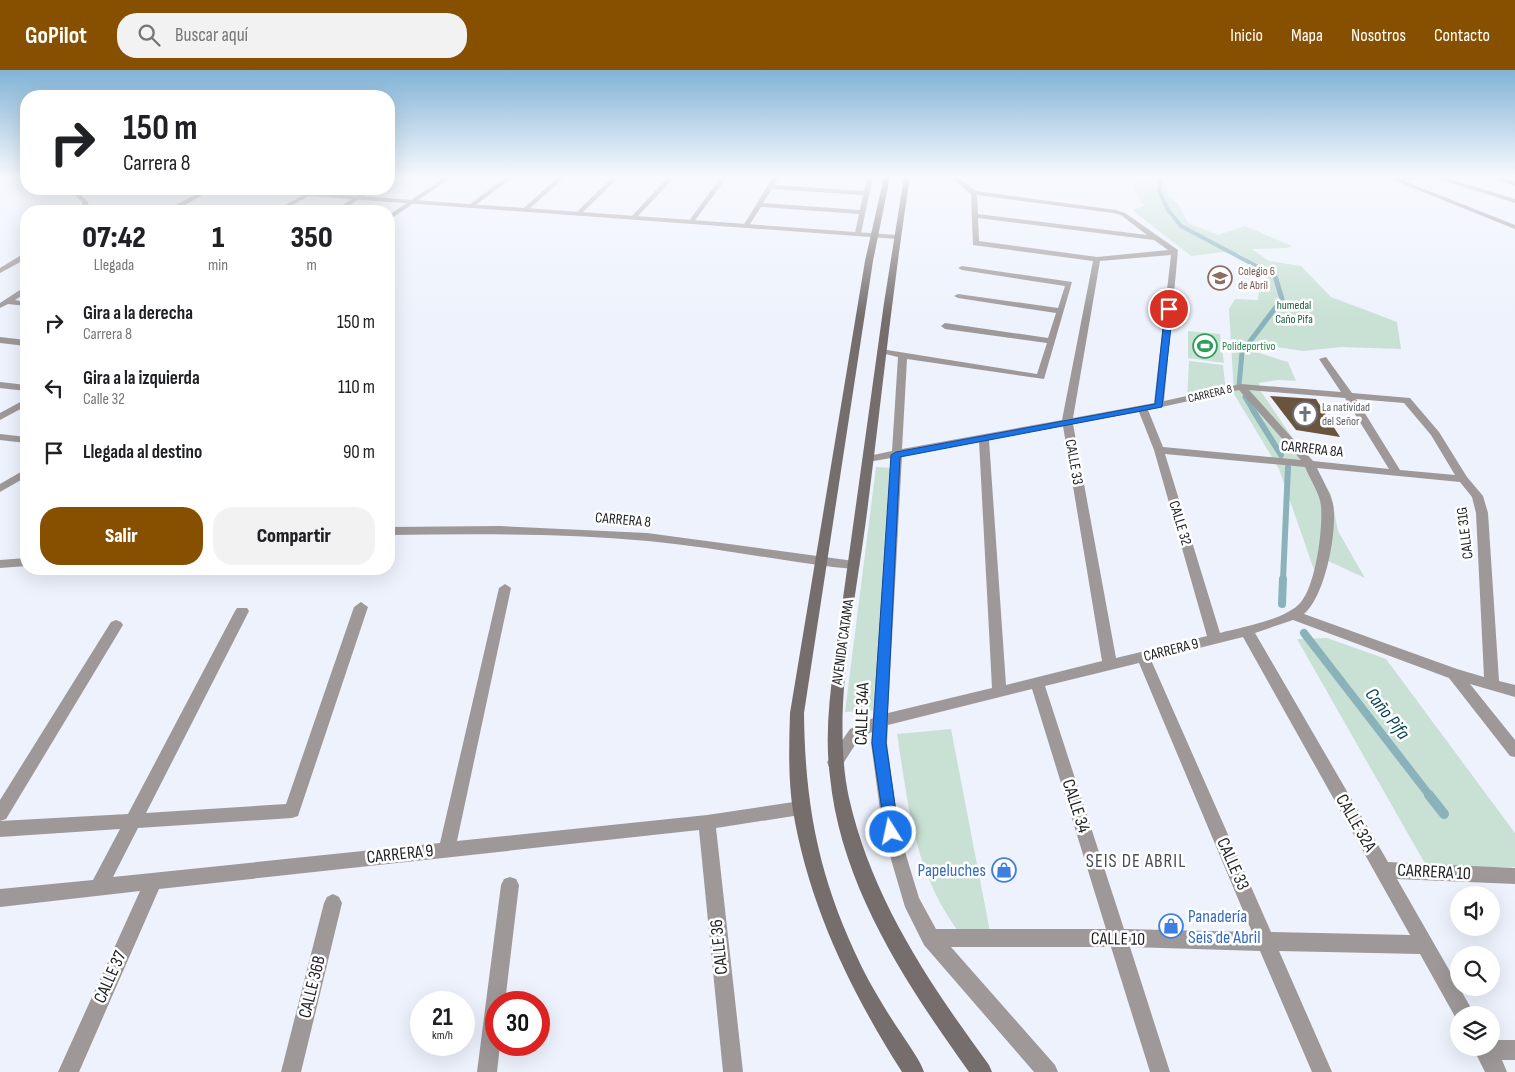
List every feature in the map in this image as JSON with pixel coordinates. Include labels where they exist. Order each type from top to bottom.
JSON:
[{"type":"main road","points":[[877,224],[797,713],[796,742],[800,808],[809,852],[832,924],[875,1012],[914,1072]]},
{"type":"main road","name":"AVENIDA CATAMA","points":[[899,224],[835,700],[835,762],[849,833],[862,872],[880,914],[902,958],[931,1002],[982,1072]]},
{"type":"street","points":[[715,224],[897,237]]},
{"type":"street","points":[[858,233],[860,224]]},
{"type":"street","points":[[975,224],[976,243],[1098,259],[1175,252]]},
{"type":"street","points":[[1040,224],[1158,238]]},
{"type":"street","points":[[1135,224],[1158,238],[1175,252]]},
{"type":"street","points":[[1159,406],[1175,252]]},
{"type":"street","points":[[0,271],[20,259]]},
{"type":"street","name":"CALLE 33","points":[[1098,259],[1067,421],[1110,665]]},
{"type":"street","points":[[881,352],[1041,377],[1069,284],[962,268]]},
{"type":"street","points":[[0,306],[20,294]]},
{"type":"street","points":[[958,296],[1061,311]]},
{"type":"street","points":[[8,302],[20,303]]},
{"type":"street","points":[[945,326],[1052,341]]},
{"type":"street","points":[[0,340],[20,342]]},
{"type":"street","name":"CALLE 34A","points":[[902,355],[879,743],[891,832],[911,901],[931,938],[1048,1072]]},
{"type":"street","points":[[1323,359],[1350,396],[1397,473]]},
{"type":"street","points":[[0,385],[20,387]]},
{"type":"street","points":[[1241,387],[1310,463],[1327,504],[1328,538],[1318,579],[1307,604],[1294,615],[1454,674],[1515,691]]},
{"type":"street","name":"CARRERA 8","points":[[868,459],[1067,421],[1159,406],[1241,387],[1407,400]]},
{"type":"street","name":"CALLE 31G","points":[[1407,400],[1435,434],[1463,479],[1477,496],[1482,513],[1492,684]]},
{"type":"street","points":[[0,417],[20,405]]},
{"type":"street","name":"CALLE 32","points":[[1142,408],[1159,450],[1215,639]]},
{"type":"street","points":[[0,437],[20,439]]},
{"type":"street","points":[[984,438],[999,692]]},
{"type":"street","name":"CARRERA 8A","points":[[1159,450],[1463,479]]},
{"type":"street","points":[[0,489],[20,476]]},
{"type":"street","name":"CARRERA 8","points":[[395,531],[456,528],[546,530],[685,541],[821,562],[854,565]]},
{"type":"street","points":[[0,564],[20,562]]},
{"type":"street","points":[[447,849],[504,588]]},
{"type":"street","points":[[0,828],[292,811],[361,607]]},
{"type":"street","points":[[98,888],[242,611]]},
{"type":"street","name":"CARRERA 9","points":[[835,762],[855,733],[881,721],[1247,631],[1294,615]]},
{"type":"street","points":[[0,814],[116,626]]},
{"type":"street","name":"CALLE 32A","points":[[1247,631],[1460,1006]]},
{"type":"street","name":"CALLE 33","points":[[1143,657],[1322,1072]]},
{"type":"street","points":[[1454,674],[1515,752]]},
{"type":"street","name":"CALLE 34","points":[[1037,683],[1160,1072]]},
{"type":"street","name":"CARRERA 9","points":[[0,898],[707,822],[800,808]]},
{"type":"street","name":"CALLE 36","points":[[707,822],[732,1072]]},
{"type":"street","name":"CARRERA 10","points":[[1382,870],[1515,876]]},
{"type":"street","name":"CALLE 37","points":[[68,1072],[153,882]]},
{"type":"street","points":[[487,1072],[510,885]]},
{"type":"street","name":"CALLE 36B","points":[[291,1072],[333,903]]},
{"type":"street","name":"CALLE 10","points":[[931,938],[1118,938],[1425,945]]},
{"type":"street","points":[[1500,1050],[1515,1050]]},
{"type":"street","points":[[1488,1056],[1497,1072]]},
{"type":"green space","name":"humedal Caño Pifa","points":[[1150,224],[1190,224],[1218,235],[1245,226],[1292,246],[1286,248],[1252,249],[1269,261],[1301,266],[1331,297],[1397,322],[1401,349],[1341,347],[1303,351],[1263,345],[1259,353],[1288,362],[1296,381],[1278,380],[1259,383],[1260,390],[1331,494],[1338,531],[1365,578],[1326,560],[1314,570],[1279,469],[1234,394],[1229,309],[1235,299],[1258,300],[1259,291],[1268,276],[1240,254],[1223,252],[1191,256]]},
{"type":"green space","name":"Polideportivo","points":[[1188,331],[1220,334],[1224,363],[1188,358]]},
{"type":"green space","points":[[1189,361],[1223,365],[1226,392],[1187,402]]},
{"type":"green space","points":[[876,467],[894,468],[876,710],[845,712]]},
{"type":"green space","points":[[1327,638],[1386,659],[1515,833],[1515,867],[1427,867],[1297,639]]},
{"type":"green space","points":[[951,729],[990,932],[961,935],[945,912],[923,864],[905,788],[897,734]]},
{"type":"building","name":"La natividad del Señor","points":[[1270,396],[1316,399],[1340,437],[1296,430]]},
{"type":"waterway","name":"Caño Pifa","points":[[1179,224],[1275,276],[1276,280]]},
{"type":"waterway","name":"Caño Pifa","points":[[1239,386],[1242,352],[1282,299],[1276,279]]},
{"type":"waterway","name":"Caño Pifa","points":[[1245,397],[1254,412]]},
{"type":"waterway","name":"Caño Pifa","points":[[1253,410],[1281,455]]},
{"type":"waterway","name":"Caño Pifa","points":[[1283,580],[1288,467]]},
{"type":"waterway","name":"Caño Pifa","points":[[1282,604],[1283,579]]},
{"type":"waterway","name":"Caño Pifa","points":[[1304,633],[1430,796]]},
{"type":"waterway","name":"Caño Pifa","points":[[1429,795],[1444,814]]},
{"type":"place","name":"Colegio 6 de Abril","points":[[1220,278]]},
{"type":"place","name":"Polideportivo","points":[[1205,346]]},
{"type":"place","name":"La natividad del Señor","points":[[1305,414]]},
{"type":"place","name":"Papeluches","points":[[1004,870]]},
{"type":"place","name":"Panadería Seis de Abril","points":[[1171,926]]},
{"type":"district","name":"SEIS DE ABRIL","points":[[1136,861]]},
{"type":"route","points":[[891,832],[879,743],[896,455],[1067,421],[1159,406],[1169,309]]}]
